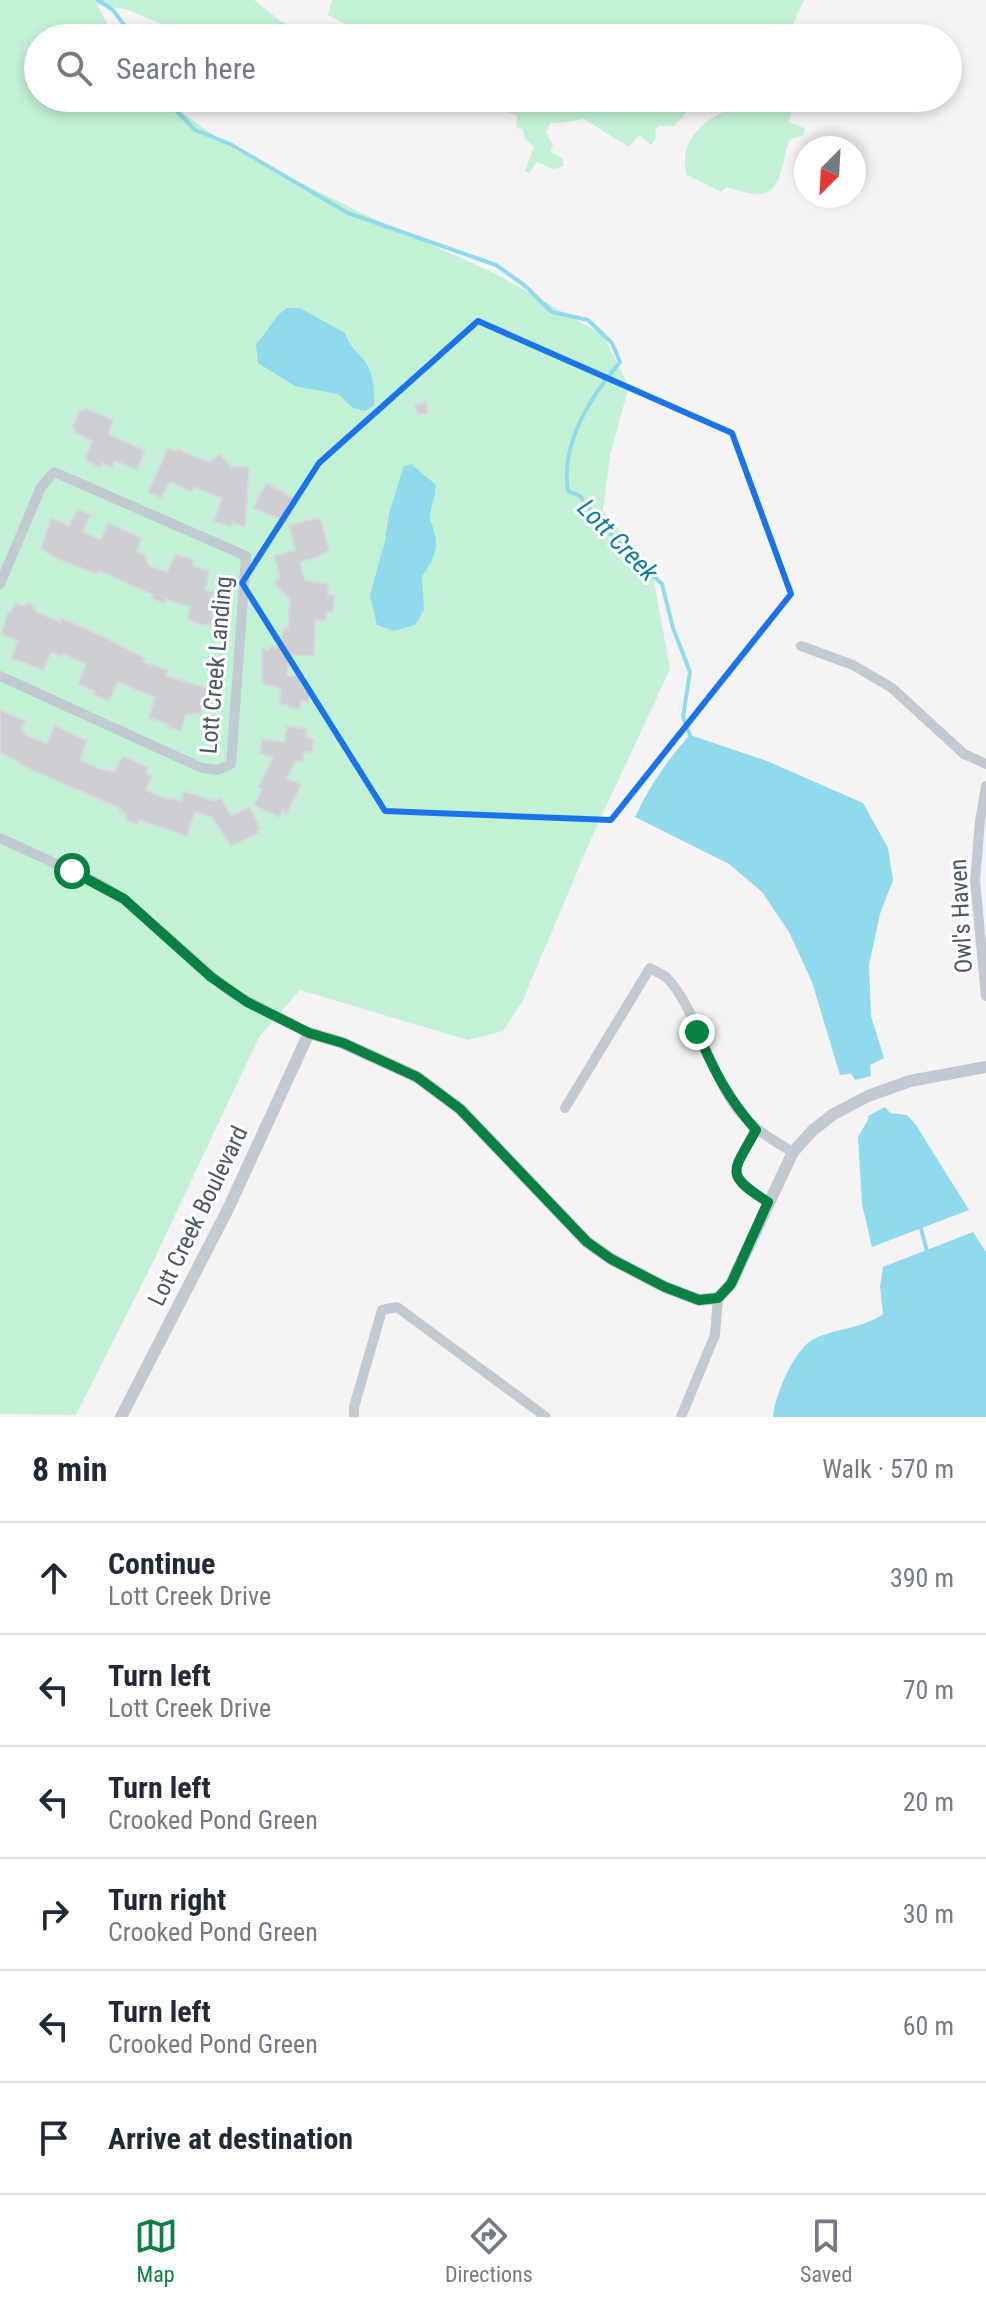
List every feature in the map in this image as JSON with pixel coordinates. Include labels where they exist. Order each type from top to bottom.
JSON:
[{"type":"street","name":"Lott Creek Landing","points":[[0,584],[41,487],[54,472],[246,556],[231,764],[218,770],[202,768],[0,676]]},
{"type":"street","points":[[801,646],[853,665],[892,688],[964,754],[986,764]]},
{"type":"street","name":"Owl's Haven","points":[[986,786],[975,881],[986,996]]},
{"type":"street","points":[[0,838],[98,883],[124,899],[229,991],[309,1033],[343,1043],[405,1071],[441,1095],[460,1109],[587,1242],[611,1259],[665,1287],[699,1300],[718,1298]]},
{"type":"street","points":[[565,1108],[650,968],[666,977],[683,1003],[717,1078],[732,1103],[756,1130],[793,1152]]},
{"type":"street","name":"Lott Creek Boulevard","points":[[121,1417],[228,1209],[309,1033]]},
{"type":"street","points":[[681,1417],[715,1335],[718,1298],[731,1284],[793,1152],[832,1115],[868,1096],[910,1081],[986,1067]]},
{"type":"street","points":[[756,1130],[736,1167],[736,1177],[742,1186],[768,1202]]},
{"type":"street","points":[[354,1417],[354,1407],[382,1310],[397,1307],[546,1417]]},
{"type":"highlighted area","points":[[478,321],[732,433],[791,594],[611,820],[385,811],[242,583],[319,463]]},
{"type":"green space","points":[[0,0],[254,0],[288,24],[162,24],[126,9],[97,5],[107,24],[24,24],[24,112],[181,112],[238,152],[494,273],[603,335],[629,386],[610,455],[603,511],[651,565],[670,669],[591,839],[522,1002],[503,1031],[468,1040],[300,990],[259,1037],[152,1264],[76,1415],[0,1414]]},
{"type":"green space","points":[[332,0],[804,0],[793,24],[345,24],[328,15]]},
{"type":"green space","points":[[508,112],[687,112],[674,126],[660,126],[655,130],[656,138],[651,145],[639,135],[629,147],[584,119],[551,122],[546,132],[553,145],[550,151],[562,158],[564,166],[554,169],[537,162],[529,173],[525,171],[534,146],[525,139],[523,129],[516,128],[517,116]]},
{"type":"green space","points":[[723,112],[792,112],[788,122],[805,128],[803,135],[789,140],[782,169],[773,188],[757,194],[727,187],[721,192],[687,175],[685,159],[688,146],[705,124]]},
{"type":"water","points":[[287,308],[300,308],[345,333],[370,369],[374,405],[365,411],[353,408],[338,394],[295,386],[258,363],[256,344]]},
{"type":"water","points":[[411,464],[435,484],[430,517],[436,547],[433,559],[422,576],[424,610],[415,625],[394,631],[377,625],[370,595],[385,541],[389,513],[404,466]]},
{"type":"water","points":[[690,735],[767,761],[863,803],[888,848],[893,880],[880,914],[869,965],[871,1016],[884,1058],[870,1065],[871,1076],[855,1080],[851,1074],[840,1075],[812,982],[789,932],[762,892],[729,864],[635,817],[659,774]]},
{"type":"water","points":[[885,1107],[890,1113],[907,1115],[916,1125],[969,1210],[872,1247],[862,1204],[858,1137],[868,1116]]},
{"type":"water","points":[[973,1232],[986,1252],[986,1417],[773,1417],[786,1375],[805,1346],[821,1336],[866,1323],[883,1314],[880,1287],[883,1267]]},
{"type":"building","points":[[426,402],[428,413],[418,415],[415,405]]},
{"type":"building","points":[[85,408],[113,420],[109,434],[145,451],[137,470],[115,461],[112,467],[102,463],[100,468],[85,459],[92,441],[72,428],[80,409],[83,411]]},
{"type":"building","points":[[168,448],[209,462],[220,454],[231,467],[247,467],[245,528],[233,522],[231,527],[216,522],[214,520],[222,498],[194,487],[192,492],[170,482],[161,498],[148,492]]},
{"type":"building","points":[[266,483],[297,500],[286,522],[253,508]]},
{"type":"building","points":[[78,509],[91,515],[83,532],[101,540],[108,523],[141,538],[137,551],[145,555],[149,566],[167,572],[176,554],[194,560],[192,566],[209,571],[205,590],[214,592],[212,597],[219,599],[211,626],[187,619],[190,607],[151,598],[153,595],[105,573],[97,574],[41,549],[51,518],[69,526]]},
{"type":"building","points":[[320,518],[329,550],[300,562],[305,580],[329,584],[328,595],[335,595],[333,612],[327,611],[326,621],[315,620],[314,656],[289,654],[287,675],[303,676],[302,687],[310,688],[309,702],[301,701],[300,709],[288,708],[288,705],[279,704],[281,688],[263,684],[262,680],[262,649],[281,648],[284,628],[288,629],[290,600],[274,583],[280,577],[274,556],[295,550],[289,525]]},
{"type":"building","points":[[15,603],[23,606],[30,603],[37,612],[60,622],[61,618],[104,637],[145,659],[143,662],[168,670],[166,676],[208,688],[201,714],[186,714],[181,731],[167,727],[168,724],[149,718],[155,697],[118,682],[109,701],[93,694],[95,691],[78,684],[86,664],[64,654],[62,657],[51,652],[43,670],[11,658],[18,641],[1,634],[8,612]]},
{"type":"building","points":[[0,710],[25,721],[21,729],[25,731],[24,734],[47,744],[55,725],[87,741],[80,760],[98,768],[114,772],[123,756],[148,767],[146,773],[152,776],[146,790],[168,800],[181,801],[184,791],[214,801],[221,798],[231,816],[250,807],[259,833],[231,846],[212,817],[195,812],[187,836],[139,820],[137,825],[125,819],[127,814],[119,811],[120,808],[32,770],[0,752]]},
{"type":"building","points":[[287,726],[307,729],[306,737],[314,739],[312,753],[304,751],[302,762],[296,761],[287,778],[301,785],[287,813],[282,810],[279,817],[254,805],[262,789],[258,787],[273,757],[260,754],[262,739],[284,742]]},
{"type":"waterway","name":"Lott Creek","points":[[98,0],[113,10],[124,24]]},
{"type":"waterway","name":"Lott Creek","points":[[178,112],[195,130],[230,144],[348,213],[496,265],[524,285],[552,312],[588,320],[612,343],[620,362],[589,405],[573,438],[567,473],[568,491],[580,496],[603,526],[662,584],[673,628],[690,672],[683,717],[691,738]]},
{"type":"waterway","points":[[920,1225],[928,1255]]},
{"type":"route","points":[[72,871],[124,899],[211,977],[247,1002],[309,1033],[343,1043],[417,1077],[460,1109],[587,1242],[634,1272],[699,1300],[718,1298],[731,1284],[768,1202],[742,1186],[736,1177],[736,1167],[756,1130],[732,1103],[717,1078],[697,1032]]}]
